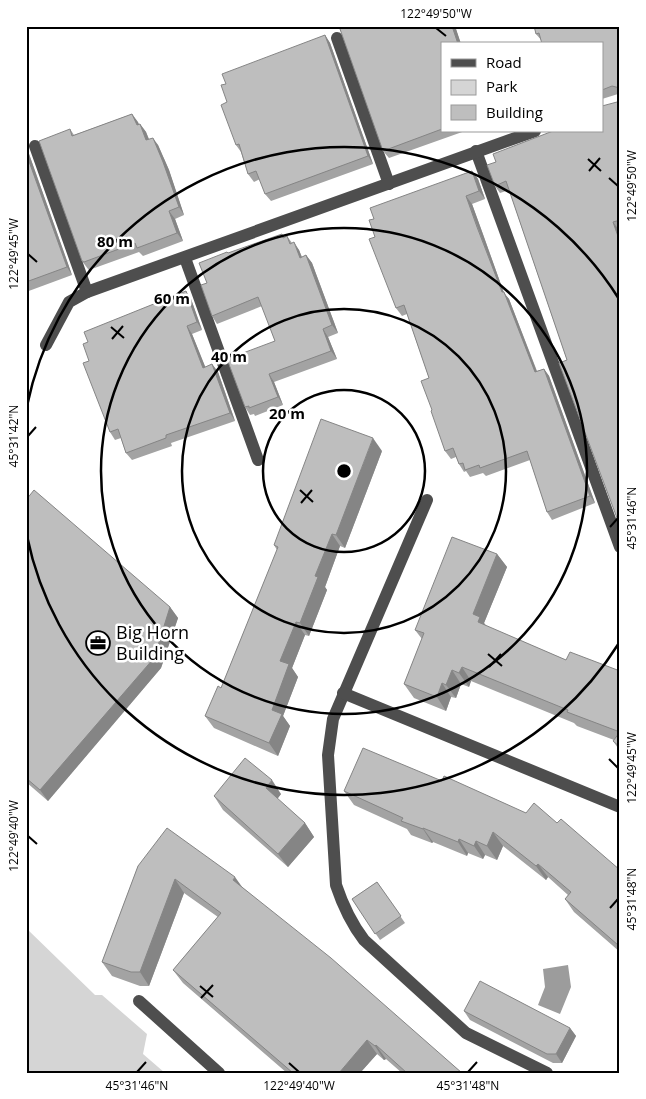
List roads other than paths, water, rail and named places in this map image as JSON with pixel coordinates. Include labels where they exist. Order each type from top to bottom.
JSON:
[{"type":"lane","points":[[337,38],[389,184]]},
{"type":"lane","points":[[46,345],[69,302],[87,292],[532,132]]},
{"type":"lane","points":[[35,146],[87,292]]},
{"type":"lane","points":[[476,151],[620,547]]},
{"type":"lane","points":[[185,258],[258,460]]},
{"type":"lane","points":[[427,500],[333,719],[328,755],[336,885],[352,925],[374,951],[466,1033],[547,1073]]},
{"type":"lane","points":[[343,693],[620,807]]},
{"type":"lane","points":[[139,1001],[219,1073]]},
{"type":"place","name":"Big Horn Building","points":[[98,643]]}]
